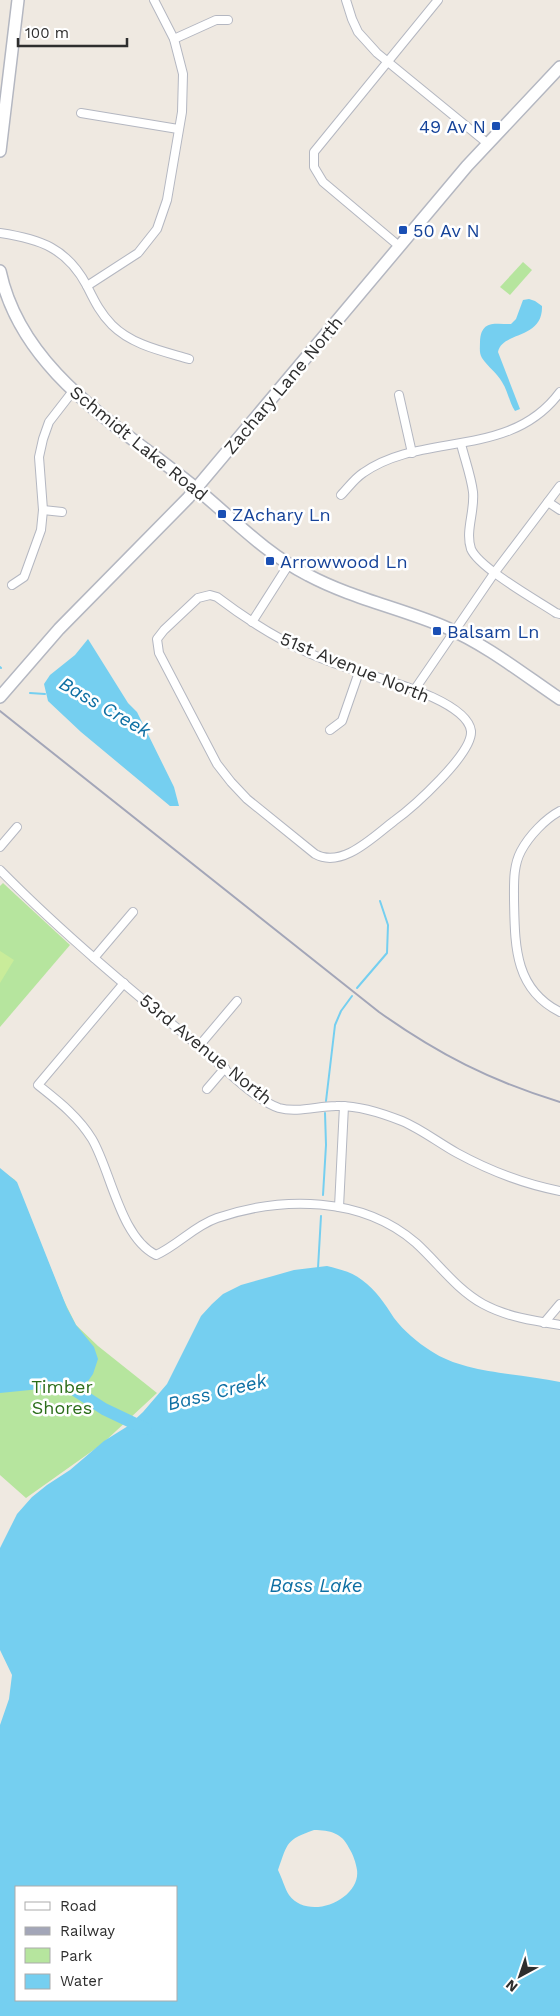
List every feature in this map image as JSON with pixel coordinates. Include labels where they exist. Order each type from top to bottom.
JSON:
[{"type":"street","points":[[0,152],[18,0]]},
{"type":"street","points":[[87,286],[138,253],[157,229],[166,200],[184,93],[180,55],[154,0]]},
{"type":"street","points":[[346,0],[358,32],[387,62],[488,143]]},
{"type":"street","points":[[399,246],[323,182],[317,175],[314,167],[314,152],[438,0]]},
{"type":"street","points":[[174,39],[216,20],[228,20]]},
{"type":"street","name":"Zachary Lane North","points":[[0,697],[59,629],[164,524],[196,488],[488,143],[560,67]]},
{"type":"street","points":[[81,113],[178,130]]},
{"type":"street","points":[[0,233],[34,239],[60,252],[71,263],[87,286],[92,300],[101,312],[124,335],[154,348],[189,359]]},
{"type":"street","name":"Schmidt Lake Road","points":[[0,271],[9,300],[20,325],[41,356],[73,391],[196,488],[252,536],[289,564],[333,588],[455,632],[494,654],[560,699]]},
{"type":"street","points":[[12,585],[24,578],[41,530],[43,510],[39,457],[43,439],[49,422],[73,391]]},
{"type":"street","points":[[341,495],[363,473],[388,460],[513,430],[533,420],[547,408],[560,392]]},
{"type":"street","points":[[399,395],[412,453]]},
{"type":"street","points":[[461,444],[473,493],[473,508],[469,532],[471,548],[479,561],[560,614]]},
{"type":"street","points":[[415,689],[495,572],[560,486]]},
{"type":"street","points":[[548,502],[560,510]]},
{"type":"street","points":[[43,510],[62,512]]},
{"type":"street","points":[[252,622],[289,564]]},
{"type":"street","name":"51st Avenue North","points":[[210,595],[280,639],[312,654],[359,672],[415,689],[440,701],[460,714],[469,725],[471,732],[468,746],[432,789],[409,810],[349,854],[335,859],[322,858],[247,799],[217,764],[158,646],[158,640],[164,630],[198,598],[210,595]]},
{"type":"street","points":[[330,730],[342,721],[359,672]]},
{"type":"street","points":[[560,811],[544,822],[521,851],[515,865],[514,936],[520,967],[527,982],[539,998],[560,1012]]},
{"type":"street","points":[[0,847],[17,827]]},
{"type":"street","name":"53rd Avenue North","points":[[0,870],[54,923],[259,1097],[280,1108],[344,1106],[384,1114],[404,1122],[458,1154],[487,1168],[518,1180],[560,1191]]},
{"type":"street","points":[[94,958],[133,912]]},
{"type":"street","points":[[124,983],[38,1085],[80,1121],[91,1137],[126,1218],[147,1251],[156,1255],[168,1250],[211,1220],[241,1211],[299,1204],[320,1204],[339,1207],[382,1220],[401,1231],[455,1284],[485,1305],[520,1318],[560,1325]]},
{"type":"street","points":[[199,1046],[237,1001]]},
{"type":"street","points":[[207,1089],[225,1068]]},
{"type":"street","points":[[339,1207],[344,1106]]},
{"type":"street","points":[[544,1323],[560,1304]]},
{"type":"green space","points":[[523,262],[532,270],[510,295],[500,287]]},
{"type":"green space","points":[[3,883],[70,945],[0,1027],[0,886]]},
{"type":"green space","points":[[0,951],[14,960],[0,983]]},
{"type":"green space","name":"Timber Shores","points":[[0,1170],[15,1180],[63,1299],[76,1325],[98,1346],[157,1393],[102,1444],[26,1498],[0,1475]]},
{"type":"water","points":[[529,299],[542,306],[541,317],[530,330],[501,345],[498,352],[520,409],[515,411],[502,382],[482,358],[480,342],[483,330],[486,327],[494,324],[511,324],[516,319],[523,300]]},
{"type":"water","points":[[88,639],[128,703],[137,712],[174,787],[179,806],[170,806],[81,732],[48,701],[44,684],[50,675],[75,655]]},
{"type":"water","points":[[0,1168],[17,1182],[67,1308],[76,1325],[94,1347],[98,1359],[93,1374],[86,1384],[69,1392],[60,1387],[0,1393]]},
{"type":"water","name":"Bass Lake","points":[[327,1266],[345,1271],[358,1277],[376,1293],[406,1332],[426,1348],[445,1359],[476,1369],[560,1382],[560,2016],[0,2016],[0,1725],[9,1699],[12,1675],[0,1650],[0,1548],[17,1514],[32,1497],[70,1470],[104,1441],[128,1426],[143,1412],[167,1384],[201,1316],[223,1294],[241,1285],[294,1270]],"holes":[[[314,1830],[335,1833],[346,1843],[355,1862],[357,1870],[356,1881],[343,1898],[332,1904],[309,1907],[298,1903],[289,1895],[278,1870],[289,1843]]]},
{"type":"waterway","name":"Bass Creek","points":[[30,693],[45,694]]},
{"type":"waterway","name":"Bass Creek","points":[[357,988],[387,953],[388,925],[380,901]]},
{"type":"waterway","name":"Bass Creek","points":[[326,1101],[335,1025],[341,1011],[352,996]]},
{"type":"waterway","name":"Bass Creek","points":[[323,1195],[326,1145],[325,1113]]},
{"type":"waterway","name":"Bass Creek","points":[[318,1268],[321,1216]]},
{"type":"waterway","name":"Bass Creek","points":[[59,1380],[104,1409],[146,1429]]},
{"type":"railway","points":[[0,711],[379,1012],[422,1041],[466,1065],[511,1085],[560,1102]]},
{"type":"place","name":"49 Av N","points":[[496,126]]},
{"type":"place","name":"50 Av N","points":[[403,230]]},
{"type":"place","name":"ZAchary Ln","points":[[222,514]]},
{"type":"place","name":"Arrowwood Ln","points":[[270,561]]},
{"type":"place","name":"Balsam Ln","points":[[437,631]]}]
